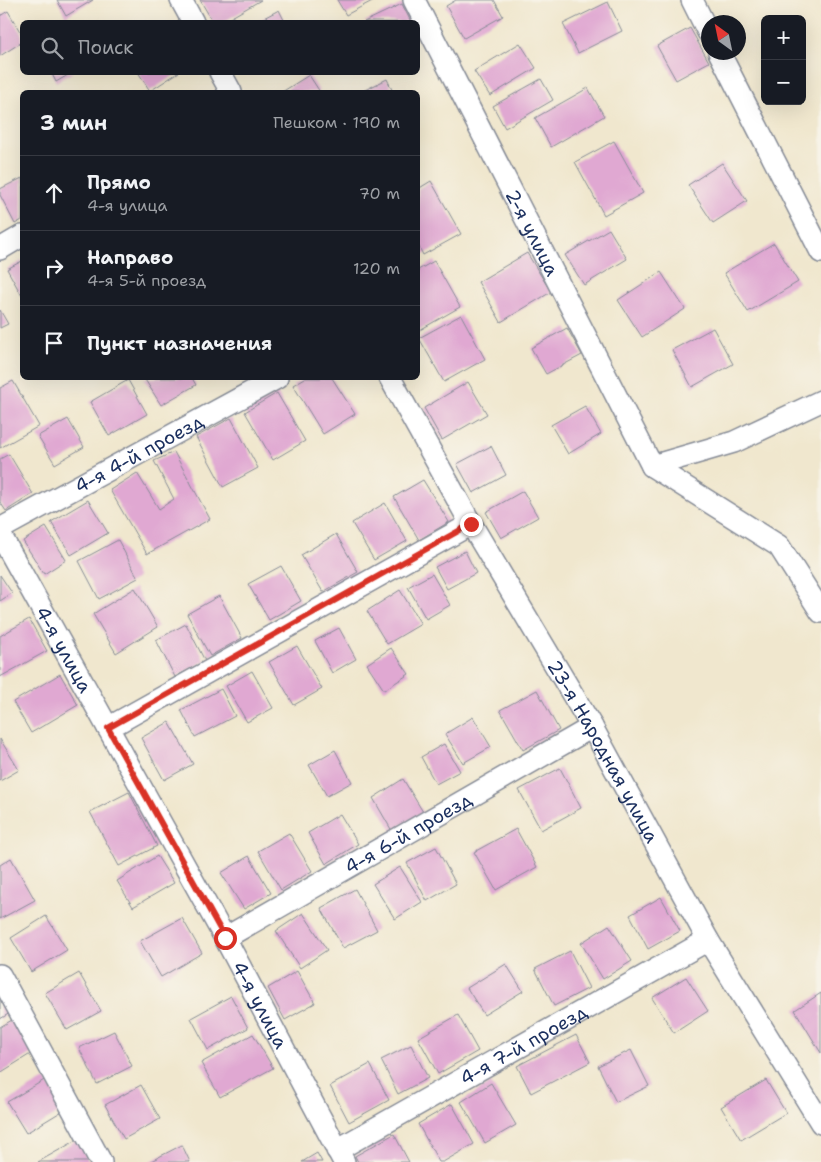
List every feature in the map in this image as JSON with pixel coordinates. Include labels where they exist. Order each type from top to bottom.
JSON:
[{"type":"street","points":[[181,0],[192,20]]},
{"type":"street","name":"2-я улица","points":[[414,0],[652,466]]},
{"type":"street","points":[[692,0],[701,18]]},
{"type":"street","points":[[723,60],[821,252]]},
{"type":"street","points":[[222,75],[230,90]]},
{"type":"street","points":[[0,249],[20,237]]},
{"type":"street","name":"4-я 4-й проезд","points":[[0,529],[273,380]]},
{"type":"street","name":"23-я Народная улица","points":[[391,380],[471,524],[592,727],[708,940],[821,1123]]},
{"type":"street","points":[[652,466],[734,442],[821,401]]},
{"type":"street","points":[[652,466],[779,546],[821,612]]},
{"type":"street","points":[[108,728],[471,524]]},
{"type":"street","name":"4-я улица","points":[[0,534],[225,938],[341,1156]]},
{"type":"street","name":"4-я 6-й проезд","points":[[225,938],[592,727]]},
{"type":"street","name":"4-я 7-й проезд","points":[[341,1156],[708,940]]},
{"type":"street","points":[[0,975],[101,1162]]},
{"type":"building","points":[[57,0],[93,0],[66,16]]},
{"type":"building","points":[[200,0],[261,0],[226,20],[212,20]]},
{"type":"building","points":[[337,0],[374,0],[346,15]]},
{"type":"building","points":[[456,0],[494,0],[503,16],[464,38],[446,6]]},
{"type":"building","points":[[608,2],[622,31],[578,53],[563,24]]},
{"type":"building","points":[[402,4],[410,20],[368,20]]},
{"type":"building","points":[[279,10],[284,20],[260,20]]},
{"type":"building","points":[[8,11],[20,32],[20,43],[0,56],[0,16]]},
{"type":"building","points":[[690,28],[701,48],[701,60],[708,60],[709,62],[676,80],[657,46]]},
{"type":"building","points":[[520,43],[536,68],[490,96],[474,71]]},
{"type":"building","points":[[52,75],[68,75],[56,82]]},
{"type":"building","points":[[140,75],[174,75],[152,90],[149,90]]},
{"type":"building","points":[[309,75],[319,90],[285,90]]},
{"type":"building","points":[[387,79],[392,90],[365,90]]},
{"type":"building","points":[[541,79],[553,100],[505,128],[493,106]]},
{"type":"building","points":[[588,88],[604,116],[551,147],[535,118]]},
{"type":"building","points":[[614,141],[643,193],[604,215],[575,162]]},
{"type":"building","points":[[722,163],[747,201],[713,223],[688,185]]},
{"type":"building","points":[[20,179],[20,221],[15,224],[0,195],[0,189]]},
{"type":"building","points":[[431,181],[461,234],[423,255],[420,249],[420,188]]},
{"type":"building","points":[[609,229],[627,259],[584,285],[565,255]]},
{"type":"building","points":[[774,243],[798,282],[748,312],[724,273]]},
{"type":"building","points":[[527,253],[551,292],[501,322],[478,282]]},
{"type":"building","points":[[434,261],[460,307],[420,330],[420,269]]},
{"type":"building","points":[[20,262],[20,292],[7,269]]},
{"type":"building","points":[[661,272],[685,309],[642,337],[618,300]]},
{"type":"building","points":[[0,310],[8,324],[0,328]]},
{"type":"building","points":[[461,315],[485,359],[444,382],[420,337]]},
{"type":"building","points":[[567,328],[582,355],[546,374],[531,348]]},
{"type":"building","points":[[713,328],[733,364],[692,387],[672,350]]},
{"type":"building","points":[[128,380],[147,414],[109,436],[90,402]]},
{"type":"building","points":[[145,380],[193,380],[196,385],[161,405]]},
{"type":"building","points":[[302,380],[333,380],[355,414],[323,434],[293,385]]},
{"type":"building","points":[[13,381],[39,426],[0,448],[0,388]]},
{"type":"building","points":[[468,382],[487,414],[442,440],[424,408]]},
{"type":"building","points":[[277,393],[305,441],[273,460],[245,412]]},
{"type":"building","points":[[585,406],[601,434],[568,454],[551,425]]},
{"type":"building","points":[[231,418],[258,468],[223,487],[196,437]]},
{"type":"building","points":[[68,419],[84,447],[55,464],[38,436]]},
{"type":"building","points":[[491,446],[506,475],[473,493],[457,464]]},
{"type":"building","points":[[174,452],[210,519],[147,554],[110,490],[137,473],[159,509],[174,499],[154,461]]},
{"type":"building","points":[[9,454],[33,494],[6,511],[0,502],[0,459]]},
{"type":"building","points":[[423,480],[449,522],[419,540],[394,497]]},
{"type":"building","points":[[523,491],[538,517],[501,538],[486,512]]},
{"type":"building","points":[[88,500],[108,533],[71,555],[51,522]]},
{"type":"building","points":[[385,503],[407,541],[374,560],[352,523]]},
{"type":"building","points":[[46,527],[66,560],[44,574],[23,541]]},
{"type":"building","points":[[336,534],[358,572],[323,592],[301,555]]},
{"type":"building","points":[[118,540],[138,578],[99,599],[79,561]]},
{"type":"building","points":[[465,551],[476,573],[447,589],[435,567]]},
{"type":"building","points":[[281,566],[301,601],[269,620],[248,584]]},
{"type":"building","points":[[432,574],[450,605],[426,619],[408,587]]},
{"type":"building","points":[[0,575],[12,593],[0,601]]},
{"type":"building","points":[[135,588],[158,627],[116,653],[93,614]]},
{"type":"building","points":[[400,590],[421,624],[387,644],[367,611]]},
{"type":"building","points":[[219,596],[242,638],[210,656],[187,614]]},
{"type":"building","points":[[29,619],[47,651],[0,677],[0,636]]},
{"type":"building","points":[[186,624],[205,661],[175,677],[156,640]]},
{"type":"building","points":[[339,628],[356,659],[332,673],[315,641]]},
{"type":"building","points":[[297,646],[322,689],[294,705],[269,662]]},
{"type":"building","points":[[391,648],[409,674],[384,690],[367,664]]},
{"type":"building","points":[[252,671],[273,708],[247,722],[226,686]]},
{"type":"building","points":[[60,674],[78,705],[31,733],[13,702]]},
{"type":"building","points":[[221,689],[235,716],[195,737],[181,710]]},
{"type":"building","points":[[537,690],[559,730],[523,750],[500,710]]},
{"type":"building","points":[[473,717],[491,747],[463,763],[445,734]]},
{"type":"building","points":[[169,722],[193,764],[164,780],[141,738]]},
{"type":"building","points":[[0,739],[19,770],[0,781]]},
{"type":"building","points":[[444,744],[460,771],[436,784],[421,757]]},
{"type":"building","points":[[335,750],[352,782],[327,796],[309,765]]},
{"type":"building","points":[[560,768],[581,808],[541,830],[519,790]]},
{"type":"building","points":[[403,779],[423,812],[392,831],[373,798]]},
{"type":"building","points":[[129,792],[157,846],[119,866],[90,812]]},
{"type":"building","points":[[340,814],[358,844],[326,864],[308,833]]},
{"type":"building","points":[[516,829],[537,867],[496,890],[474,852]]},
{"type":"building","points":[[289,833],[312,871],[281,890],[258,851]]},
{"type":"building","points":[[436,847],[456,884],[427,901],[407,863]]},
{"type":"building","points":[[157,856],[174,883],[133,907],[117,881]]},
{"type":"building","points":[[249,856],[271,893],[244,909],[221,873]]},
{"type":"building","points":[[11,858],[35,900],[0,919],[0,865]]},
{"type":"building","points":[[400,867],[422,902],[395,919],[373,884]]},
{"type":"building","points":[[355,889],[377,930],[343,948],[321,908]]},
{"type":"building","points":[[661,897],[680,931],[648,949],[630,915]]},
{"type":"building","points":[[303,913],[327,950],[300,968],[276,931]]},
{"type":"building","points":[[46,916],[67,950],[31,972],[11,938]]},
{"type":"building","points":[[182,918],[202,953],[161,977],[140,941]]},
{"type":"building","points":[[609,925],[632,961],[603,979],[581,943]]},
{"type":"building","points":[[570,951],[589,988],[554,1006],[535,969]]},
{"type":"building","points":[[506,964],[523,991],[484,1015],[467,988]]},
{"type":"building","points":[[297,971],[315,1003],[285,1020],[268,988]]},
{"type":"building","points":[[79,973],[101,1011],[67,1030],[45,993]]},
{"type":"building","points":[[686,977],[708,1011],[674,1033],[652,998]]},
{"type":"building","points":[[821,993],[821,1053],[795,1010]]},
{"type":"building","points":[[0,995],[10,1013],[0,1019]]},
{"type":"building","points":[[231,996],[248,1028],[208,1050],[191,1018]]},
{"type":"building","points":[[458,1015],[478,1051],[438,1074],[418,1038]]},
{"type":"building","points":[[12,1020],[32,1053],[0,1073],[0,1027]]},
{"type":"building","points":[[114,1031],[132,1066],[97,1084],[79,1048]]},
{"type":"building","points":[[253,1034],[273,1068],[220,1097],[201,1063]]},
{"type":"building","points":[[576,1035],[590,1062],[531,1093],[517,1066]]},
{"type":"building","points":[[411,1045],[428,1078],[398,1094],[381,1060]]},
{"type":"building","points":[[631,1050],[649,1086],[616,1102],[598,1066]]},
{"type":"building","points":[[370,1064],[389,1100],[349,1122],[330,1086]]},
{"type":"building","points":[[46,1079],[64,1110],[26,1133],[7,1102]]},
{"type":"building","points":[[766,1080],[786,1113],[741,1140],[721,1107]]},
{"type":"building","points":[[491,1083],[516,1125],[485,1143],[461,1102]]},
{"type":"building","points":[[141,1085],[160,1119],[124,1139],[105,1105]]},
{"type":"building","points":[[452,1104],[474,1144],[443,1162],[439,1162],[418,1124]]},
{"type":"building","points":[[394,1134],[409,1162],[358,1162],[355,1156]]},
{"type":"building","points":[[77,1140],[89,1162],[38,1162]]},
{"type":"building","points":[[182,1145],[190,1162],[149,1162]]},
{"type":"building","points":[[317,1153],[322,1162],[302,1162]]},
{"type":"route","points":[[225,938],[108,728],[471,524]]}]
